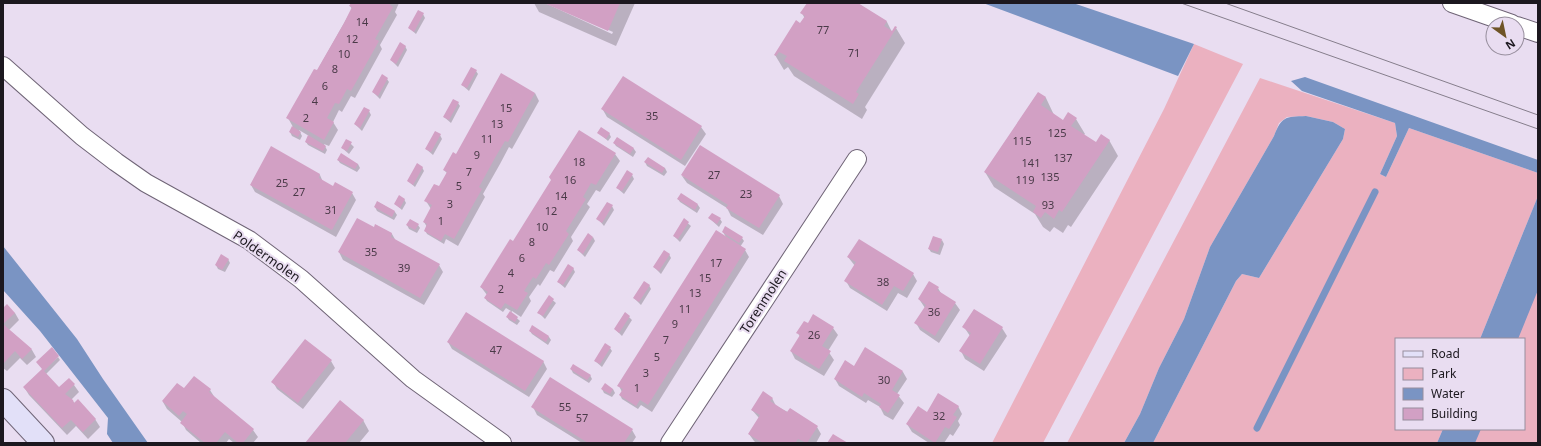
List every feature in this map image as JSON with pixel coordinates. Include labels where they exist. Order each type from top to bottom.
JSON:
[{"type":"street","points":[[1452,3],[1489,16]]},
{"type":"street","points":[[1525,29],[1538,33]]},
{"type":"street","name":"Poldermolen","points":[[3,66],[82,136],[116,162],[146,183],[249,240],[301,278],[413,379],[502,443]]},
{"type":"street","name":"Torenmolen","points":[[670,443],[857,159]]},
{"type":"street","points":[[3,400],[43,443]]},
{"type":"green space","points":[[1194,44],[1243,64],[1043,443],[992,443],[1164,109]]},
{"type":"green space","points":[[1260,78],[1395,123],[1397,136],[1380,174],[1386,177],[1409,128],[1538,173],[1538,196],[1480,338],[1395,338],[1395,430],[1443,430],[1437,443],[1153,443],[1236,281],[1242,274],[1259,278],[1343,139],[1345,129],[1333,122],[1306,116],[1287,117],[1279,123],[1274,136],[1210,247],[1184,319],[1159,368],[1140,414],[1124,443],[1067,443]]},
{"type":"green space","points":[[1538,271],[1538,443],[1466,443],[1472,430],[1525,430],[1525,338],[1510,338]]},
{"type":"water","points":[[983,3],[1073,3],[1194,44],[1178,76]]},
{"type":"water","points":[[1305,77],[1538,160],[1538,173],[1409,128],[1386,177],[1380,174],[1397,136],[1395,123],[1302,91],[1291,81]]},
{"type":"water","points":[[1306,116],[1333,122],[1345,129],[1343,139],[1259,278],[1242,274],[1236,281],[1153,443],[1124,443],[1140,414],[1159,368],[1184,319],[1210,247],[1279,125],[1282,121],[1289,117]]},
{"type":"water","points":[[1538,196],[1538,290],[1518,338],[1480,338]]},
{"type":"water","points":[[3,246],[77,339],[148,443],[113,443],[107,434],[108,418],[40,331],[3,290]]},
{"type":"water","points":[[1443,430],[1481,430],[1475,443],[1437,443]]},
{"type":"building","points":[[351,3],[391,3],[390,5],[393,7],[375,39],[379,41],[351,91],[347,89],[339,104],[335,103],[327,118],[334,122],[324,140],[286,118],[314,69],[317,70],[344,23],[352,7],[349,6]]},
{"type":"building","points":[[544,3],[620,3],[608,31]]},
{"type":"building","points":[[807,3],[858,3],[887,21],[884,26],[892,31],[895,26],[897,27],[856,92],[859,94],[853,104],[784,61],[787,56],[779,52],[776,56],[774,55],[796,20],[800,23],[805,16],[800,13]]},
{"type":"building","points":[[418,10],[424,13],[414,32],[408,28]]},
{"type":"building","points":[[400,42],[406,46],[396,64],[390,60]]},
{"type":"building","points":[[471,67],[477,70],[467,88],[461,85]]},
{"type":"building","points":[[501,73],[535,93],[508,142],[505,141],[496,156],[479,187],[482,189],[454,239],[445,234],[441,241],[424,231],[427,224],[423,222],[432,205],[424,201],[434,184],[439,186],[447,172],[443,170],[453,152],[456,154]]},
{"type":"building","points":[[382,74],[388,78],[378,96],[372,92]]},
{"type":"building","points":[[623,76],[702,126],[681,160],[601,109]]},
{"type":"building","points":[[1038,92],[1046,97],[1041,105],[1063,120],[1068,112],[1077,118],[1071,126],[1096,142],[1101,134],[1110,140],[1062,212],[1059,210],[1054,219],[1045,212],[1041,218],[1033,212],[1036,206],[984,172]]},
{"type":"building","points":[[453,99],[459,102],[449,120],[443,117]]},
{"type":"building","points":[[364,107],[370,110],[360,128],[354,124]]},
{"type":"building","points":[[292,126],[301,132],[298,137],[289,132]]},
{"type":"building","points":[[601,127],[610,133],[606,139],[597,133]]},
{"type":"building","points":[[579,130],[616,153],[596,185],[591,183],[583,197],[586,199],[566,231],[569,234],[549,265],[546,263],[536,279],[533,277],[524,291],[528,293],[517,310],[505,303],[501,309],[484,298],[488,292],[480,287],[510,239],[513,241],[551,180],[549,177]]},
{"type":"building","points":[[435,131],[441,134],[431,152],[425,149]]},
{"type":"building","points":[[308,135],[326,146],[323,151],[305,142]]},
{"type":"building","points":[[617,137],[634,148],[630,154],[613,143]]},
{"type":"building","points":[[346,139],[352,142],[347,151],[341,148]]},
{"type":"building","points":[[700,145],[780,195],[759,228],[726,208],[728,205],[681,175]]},
{"type":"building","points":[[271,146],[320,174],[319,178],[333,186],[335,182],[353,192],[332,230],[250,185]]},
{"type":"building","points":[[341,153],[358,164],[355,169],[337,160]]},
{"type":"building","points":[[648,157],[665,168],[662,173],[644,162]]},
{"type":"building","points":[[417,163],[423,167],[413,185],[407,181]]},
{"type":"building","points":[[627,170],[633,174],[622,191],[616,188]]},
{"type":"building","points":[[681,193],[698,204],[695,210],[677,199]]},
{"type":"building","points":[[399,195],[405,199],[400,208],[394,204]]},
{"type":"building","points":[[377,201],[395,211],[392,217],[374,207]]},
{"type":"building","points":[[607,202],[613,205],[602,223],[596,219]]},
{"type":"building","points":[[712,213],[721,218],[717,224],[708,218]]},
{"type":"building","points":[[357,218],[374,227],[375,224],[392,233],[391,237],[440,264],[420,298],[338,252]]},
{"type":"building","points":[[684,218],[689,222],[678,239],[673,236]]},
{"type":"building","points":[[410,219],[419,224],[415,230],[406,225]]},
{"type":"building","points":[[725,226],[743,237],[739,243],[722,232]]},
{"type":"building","points":[[716,230],[746,249],[648,405],[640,400],[636,406],[619,395],[623,389],[617,386]]},
{"type":"building","points":[[588,233],[593,237],[583,254],[577,250]]},
{"type":"building","points":[[933,236],[942,239],[938,252],[928,249]]},
{"type":"building","points":[[859,239],[914,273],[903,291],[894,286],[882,305],[844,281],[856,262],[847,257]]},
{"type":"building","points":[[664,250],[670,254],[659,271],[653,267]]},
{"type":"building","points":[[221,254],[229,259],[222,270],[215,265]]},
{"type":"building","points":[[568,264],[574,268],[563,285],[557,282]]},
{"type":"building","points":[[644,281],[650,285],[639,302],[633,298]]},
{"type":"building","points":[[929,281],[939,287],[937,290],[956,302],[935,336],[914,323],[926,305],[918,299]]},
{"type":"building","points":[[549,295],[554,299],[543,316],[537,313]]},
{"type":"building","points":[[7,304],[15,313],[3,324],[3,308]]},
{"type":"building","points":[[974,309],[1003,327],[980,364],[959,351],[971,333],[962,327]]},
{"type":"building","points":[[510,311],[518,317],[515,322],[506,317]]},
{"type":"building","points":[[466,312],[544,361],[525,391],[447,342]]},
{"type":"building","points":[[625,312],[630,316],[619,333],[614,329]]},
{"type":"building","points":[[813,314],[834,327],[822,346],[831,351],[819,369],[790,351],[800,335],[796,333],[804,321],[808,323]]},
{"type":"building","points":[[3,324],[32,349],[22,359],[15,351],[3,364]]},
{"type":"building","points":[[532,325],[549,336],[546,342],[529,331]]},
{"type":"building","points":[[305,339],[332,360],[298,403],[271,382]]},
{"type":"building","points":[[605,343],[611,347],[600,364],[594,361]]},
{"type":"building","points":[[52,347],[59,356],[44,371],[59,387],[69,378],[75,384],[65,394],[73,400],[74,403],[78,399],[96,419],[83,432],[71,420],[62,428],[23,387],[42,369],[36,362]]},
{"type":"building","points":[[865,347],[903,371],[892,390],[900,395],[888,413],[879,407],[881,404],[864,393],[862,397],[834,379],[845,360],[854,366]]},
{"type":"building","points":[[573,364],[591,375],[587,380],[570,369]]},
{"type":"building","points":[[194,376],[211,389],[209,392],[254,429],[243,443],[238,443],[225,432],[216,443],[205,443],[180,423],[187,414],[183,411],[179,416],[162,401],[177,383],[184,388]]},
{"type":"building","points":[[550,377],[633,429],[624,443],[588,443],[531,407]]},
{"type":"building","points":[[605,383],[613,389],[610,394],[601,389]]},
{"type":"building","points":[[763,391],[773,398],[770,401],[787,412],[790,408],[818,426],[807,443],[798,439],[795,443],[763,443],[748,434],[760,415],[751,410]]},
{"type":"building","points":[[938,393],[959,406],[953,415],[957,417],[949,429],[945,427],[935,443],[906,424],[918,406],[927,412]]},
{"type":"building","points":[[340,400],[364,420],[345,443],[305,443]]},
{"type":"building","points":[[833,434],[848,443],[827,443]]},
{"type":"waterway","points":[[1257,428],[1375,192]]},
{"type":"tram line","points":[[1181,3],[1538,129]]},
{"type":"tram line","points":[[1225,3],[1538,115]]}]
